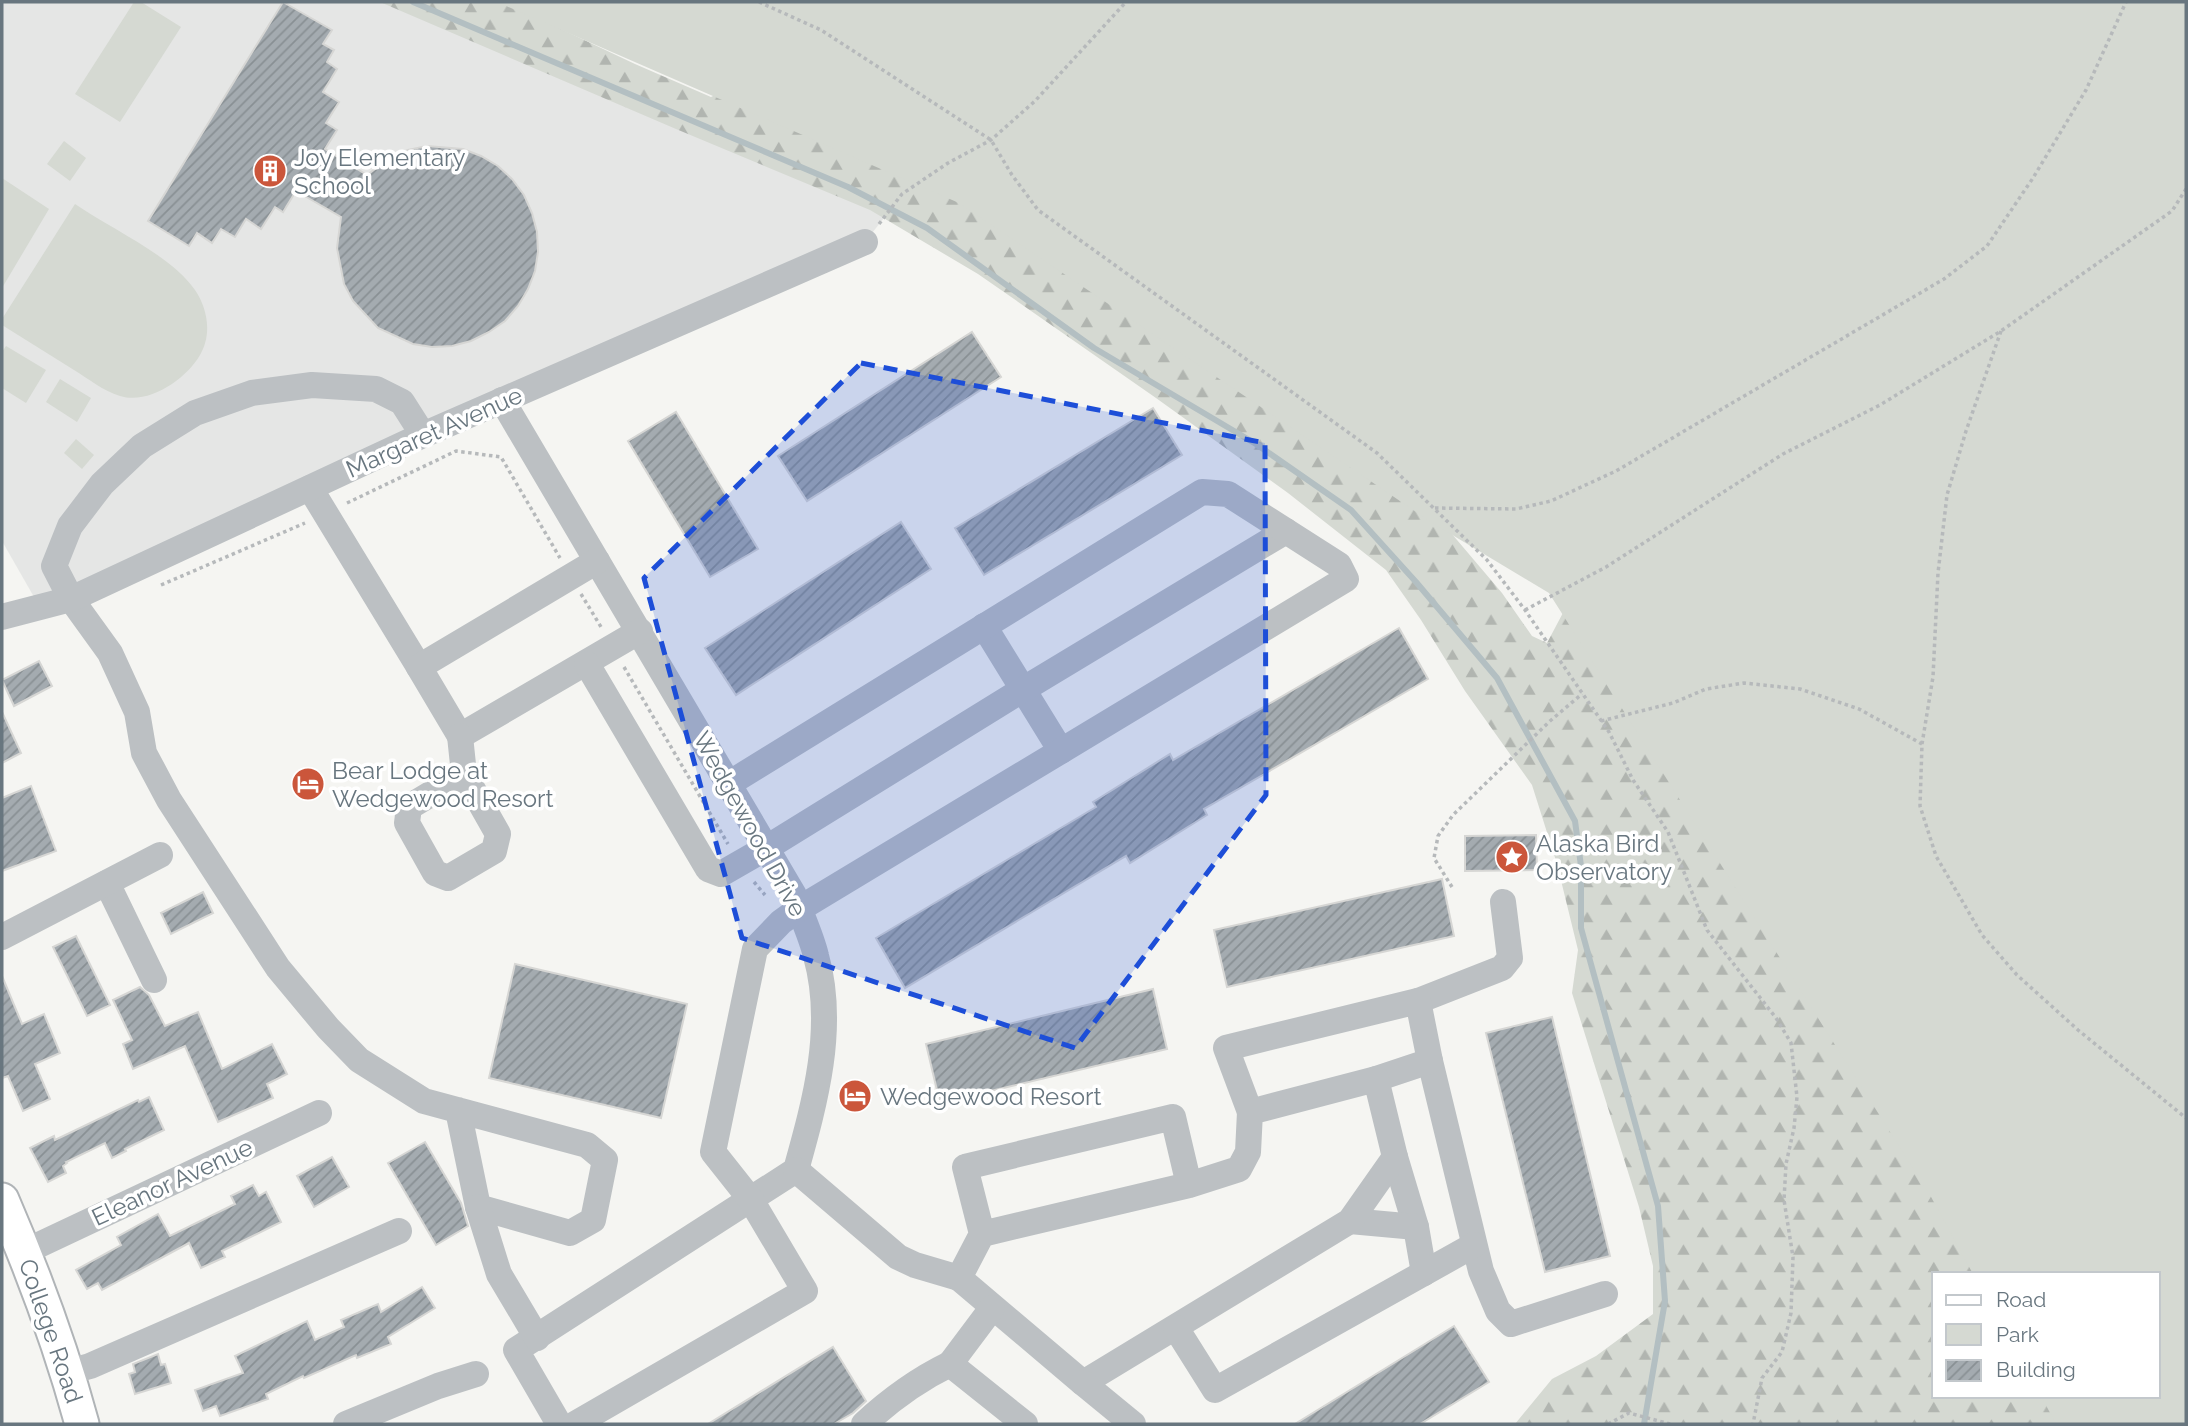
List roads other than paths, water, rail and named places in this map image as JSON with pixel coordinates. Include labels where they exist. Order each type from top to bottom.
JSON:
[{"type":"main road","name":"College Road","points":[[2,1200],[68,1372],[82,1424]]},
{"type":"street","name":"Margaret Avenue","points":[[2,617],[71,599],[423,435],[871,235]]},
{"type":"street","points":[[423,435],[402,402],[376,389],[312,385],[288,388],[252,393],[195,413],[142,446],[102,484],[70,526],[54,566],[71,599],[110,653],[136,712],[144,753],[169,800],[278,968],[328,1028],[359,1060],[424,1101],[587,1145],[605,1160],[593,1220],[570,1233],[478,1207]]},
{"type":"street","name":"Wedgewood Drive","points":[[502,400],[768,847],[790,916],[817,957],[824,1005],[820,1073],[796,1170]]},
{"type":"street","points":[[310,488],[460,736],[464,774]]},
{"type":"street","points":[[575,1424],[805,1291],[751,1199],[713,1152],[755,949],[790,916],[1346,579],[1339,565],[1228,494],[1202,492],[730,783]]},
{"type":"street","points":[[587,664],[708,869],[721,874],[1286,531]]},
{"type":"street","points":[[419,667],[597,561]]},
{"type":"street","points":[[984,626],[1061,751]]},
{"type":"street","points":[[460,736],[640,631]]},
{"type":"street","points":[[2,937],[160,855]]},
{"type":"street","points":[[107,883],[154,980]]},
{"type":"street","points":[[982,1234],[1189,1185],[1239,1169],[1248,1152],[1250,1112],[1226,1048],[1418,1001],[1502,968],[1510,958],[1503,902]]},
{"type":"street","points":[[1418,1001],[1474,1245],[1481,1271],[1498,1311],[1511,1324],[1605,1294]]},
{"type":"street","points":[[1250,1112],[1376,1079],[1430,1061]]},
{"type":"street","points":[[1376,1079],[1416,1227],[1424,1273]]},
{"type":"street","points":[[458,1111],[478,1207],[499,1274],[537,1338]]},
{"type":"street","name":"Eleanor Avenue","points":[[24,1252],[319,1113]]},
{"type":"street","points":[[959,1278],[982,1234],[965,1167],[1173,1117],[1189,1185]]},
{"type":"street","points":[[1083,1382],[1350,1221],[1395,1157]]},
{"type":"street","points":[[559,1424],[516,1350],[796,1170],[898,1257],[959,1278],[1133,1424]]},
{"type":"street","points":[[1350,1221],[1416,1227]]},
{"type":"street","points":[[68,1372],[90,1366],[400,1231]]},
{"type":"street","points":[[1176,1328],[1215,1390],[1474,1245]]},
{"type":"street","points":[[864,1424],[890,1400],[919,1380],[950,1364],[992,1308]]},
{"type":"street","points":[[950,1364],[1026,1424]]},
{"type":"street","points":[[346,1424],[438,1386],[475,1374]]},
{"type":"waterway","points":[[413,2],[848,187],[927,228],[1094,348],[1256,444],[1351,510],[1416,582],[1497,678],[1575,821],[1581,866],[1581,928],[1658,1206],[1665,1301],[1644,1424]]},
{"type":"place","name":"Joy Elementary School","points":[[270,171]]},
{"type":"place","name":"Bear Lodge at Wedgewood Resort","points":[[308,784]]},
{"type":"place","name":"Alaska Bird Observatory","points":[[1512,857]]},
{"type":"place","name":"Wedgewood Resort","points":[[855,1096]]}]
